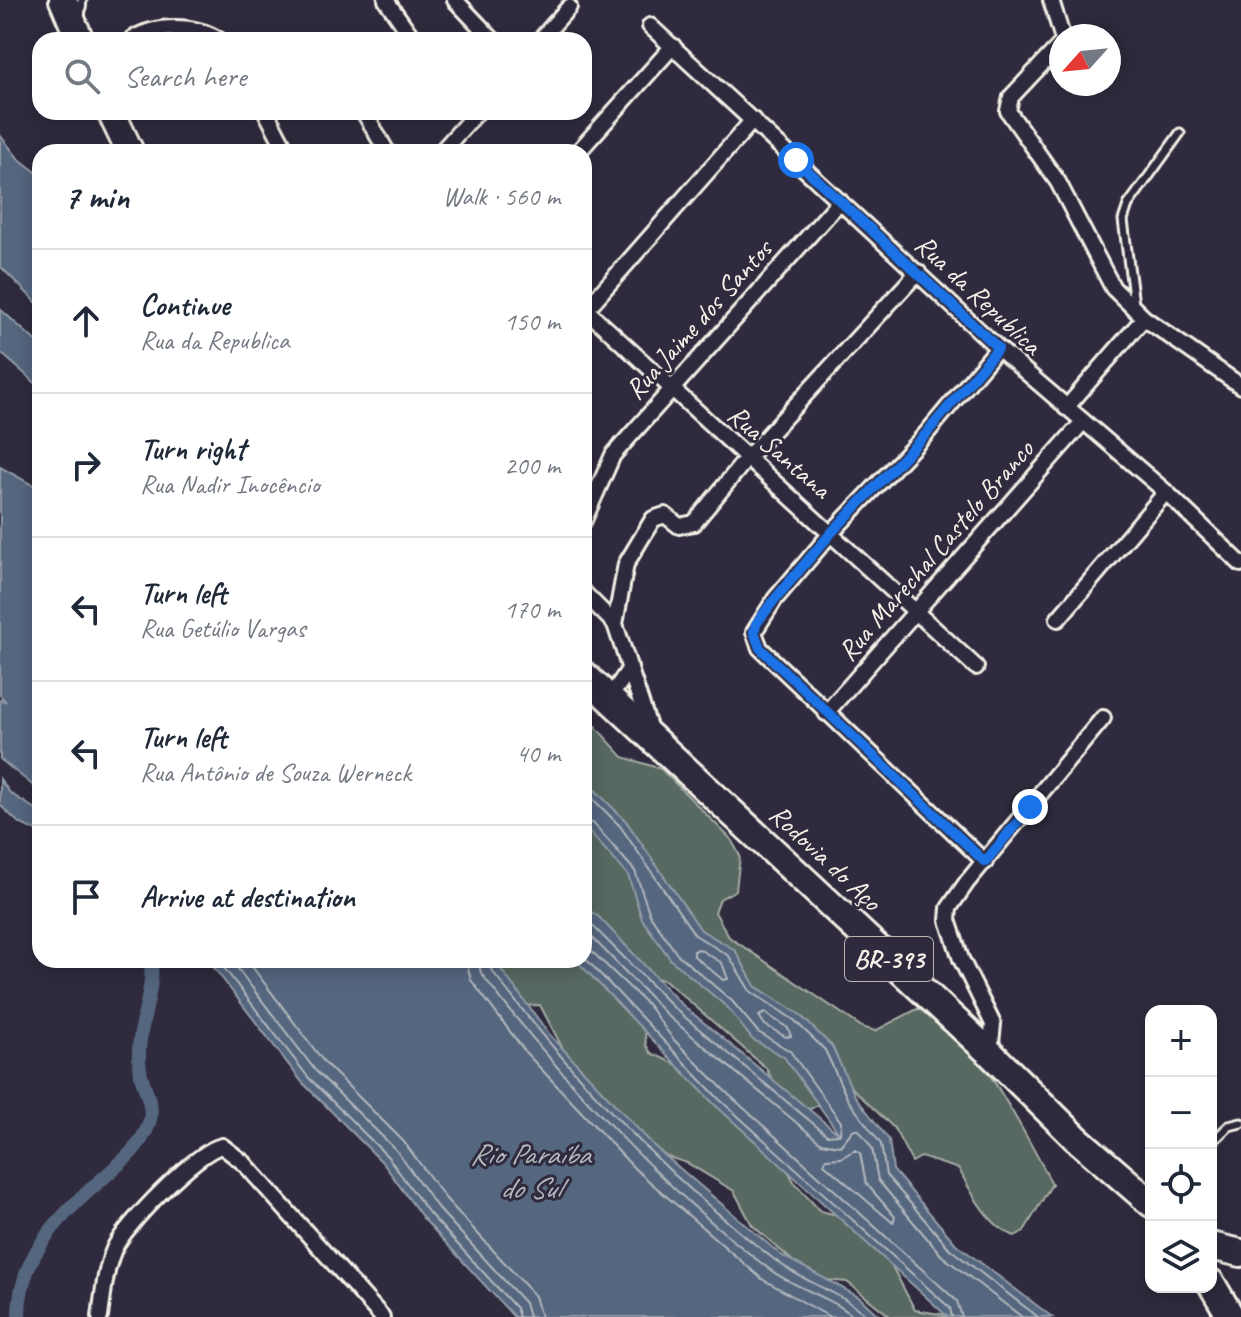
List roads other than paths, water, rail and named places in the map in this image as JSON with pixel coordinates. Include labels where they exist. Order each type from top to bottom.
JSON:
[{"type":"highway","points":[[63,0],[76,32]]},
{"type":"highway","points":[[115,120],[126,144]]},
{"type":"highway","name":"Rodovia do Aço","points":[[592,683],[1138,1191]]},
{"type":"highway","points":[[1217,1247],[1241,1253]]},
{"type":"highway","points":[[1233,1317],[1241,1291]]},
{"type":"highway","points":[[1217,1292],[1233,1317]]},
{"type":"street","points":[[386,0],[408,32]]},
{"type":"street","points":[[455,0],[485,32]]},
{"type":"street","points":[[1051,0],[1058,24]]},
{"type":"street","points":[[547,32],[569,7]]},
{"type":"street","name":"Rua da Republica","points":[[650,26],[998,348],[1166,492],[1241,564]]},
{"type":"street","points":[[154,32],[165,28],[200,32]]},
{"type":"street","points":[[585,144],[673,46]]},
{"type":"street","points":[[1049,57],[1011,97],[1008,111],[1058,182],[1106,280],[1139,314],[1241,386]]},
{"type":"street","points":[[270,120],[283,144]]},
{"type":"street","points":[[369,120],[382,144]]},
{"type":"street","points":[[448,144],[470,120]]},
{"type":"street","points":[[592,302],[753,120]]},
{"type":"street","name":"Rua Jaime dos Santos","points":[[592,509],[607,463],[669,389],[840,201]]},
{"type":"street","points":[[615,624],[626,564],[653,519],[665,515],[679,526],[694,523],[748,457],[918,272]]},
{"type":"street","points":[[1066,408],[1139,314]]},
{"type":"street","name":"Rua Santana","points":[[592,317],[669,389],[832,532],[976,667]]},
{"type":"street","points":[[985,862],[760,648],[754,632],[756,624],[832,532],[925,435],[998,348]]},
{"type":"street","name":"Rua Marechal Castelo Branco","points":[[826,713],[1082,423]]},
{"type":"street","points":[[1058,619],[1166,492]]},
{"type":"street","points":[[592,601],[615,624],[654,742]]},
{"type":"street","points":[[609,699],[630,668]]},
{"type":"street","points":[[990,1053],[993,1024],[961,959],[948,920],[954,899],[1103,718]]},
{"type":"street","points":[[100,1317],[110,1262],[123,1232],[213,1148],[230,1149],[382,1317]]},
{"type":"lane","points":[[79,32],[82,0]]},
{"type":"lane","points":[[1139,314],[1123,220],[1128,205],[1180,133]]},
{"type":"lane","points":[[1217,1137],[1229,1126],[1241,1123]]},
{"type":"water","points":[[0,135],[18,158],[32,169],[32,298],[0,266]]},
{"type":"water","points":[[0,309],[32,338],[32,380],[0,352]]},
{"type":"water","points":[[0,467],[32,485],[32,785],[0,759],[0,700],[5,701],[0,695]]},
{"type":"water","points":[[0,779],[10,793],[32,807],[32,829],[19,823],[0,805]]},
{"type":"water","points":[[592,787],[626,821],[701,930],[735,950],[755,986],[799,1014],[832,1046],[855,1096],[889,1140],[893,1170],[956,1244],[1052,1317],[948,1317],[714,1104],[584,968],[592,968],[592,912],[680,1003],[840,1135],[784,1057],[752,1039],[727,1007],[671,960],[642,919],[628,875],[592,835]]},
{"type":"water","name":"Rio Paraíba do Sul","points":[[214,968],[500,968],[550,1035],[655,1147],[781,1255],[859,1297],[880,1317],[514,1317],[423,1218],[383,1163],[302,1082]]},
{"type":"waterway","points":[[19,1317],[25,1276],[43,1240],[69,1209],[133,1150],[148,1128],[151,1110],[139,1055],[151,968]]}]
